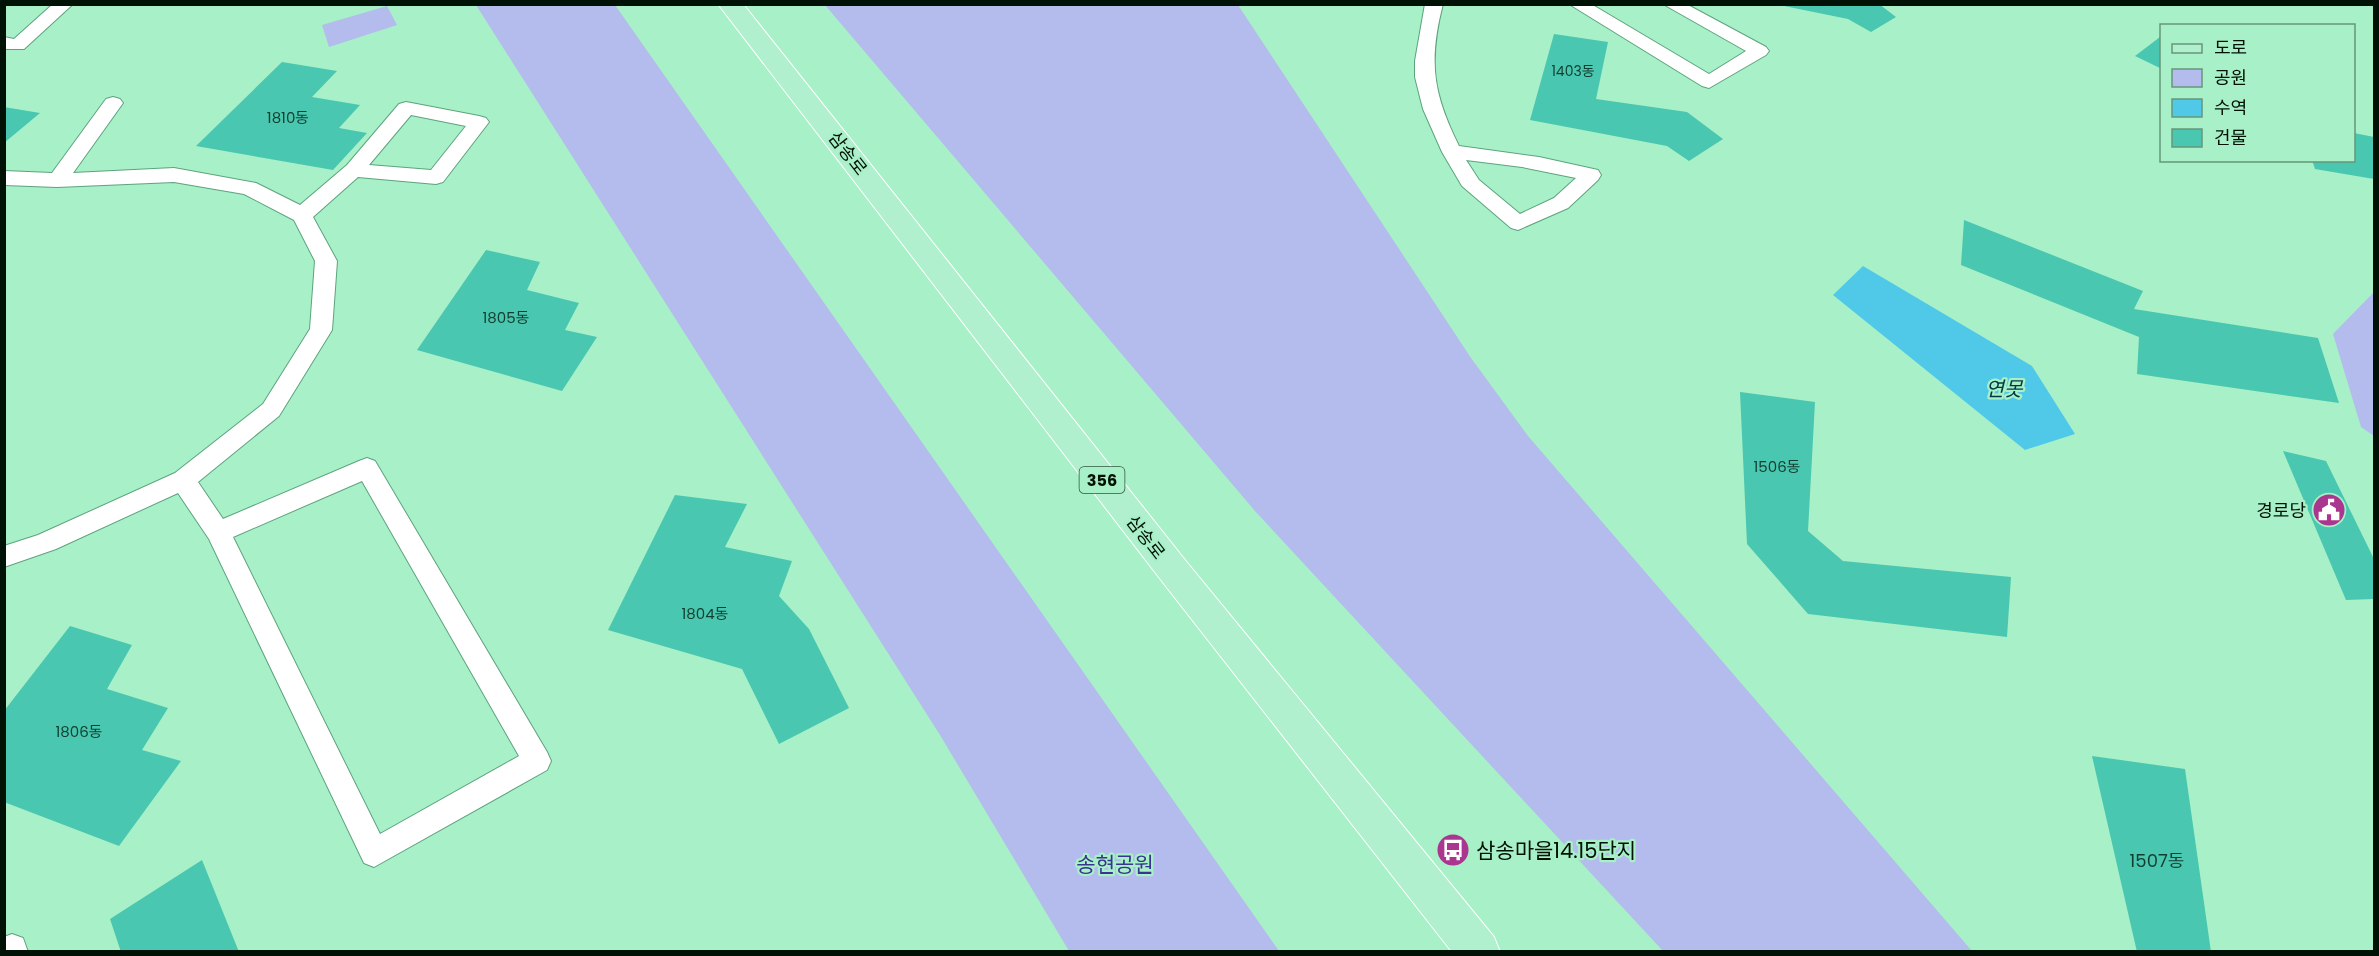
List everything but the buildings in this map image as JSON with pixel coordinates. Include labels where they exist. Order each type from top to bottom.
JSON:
[{"type":"main road","name":"삼송로","points":[[730,4],[1173,570],[1479,951]]},
{"type":"lane","points":[[4,43],[18,45],[64,4]]},
{"type":"lane","points":[[1434,4],[1426,31],[1422,59],[1425,87],[1435,120],[1452,152],[1472,184],[1518,223],[1562,203],[1591,175],[1545,163],[1494,155],[1452,152]]},
{"type":"lane","points":[[1578,4],[1709,82],[1760,51],[1672,4]]},
{"type":"lane","points":[[57,180],[113,103]]},
{"type":"lane","points":[[302,215],[354,170],[406,108],[479,122],[436,177],[354,170]]},
{"type":"lane","points":[[4,178],[57,180],[174,175],[249,188],[302,215],[326,261],[321,330],[271,410],[183,480],[47,542],[4,557]]},
{"type":"lane","points":[[183,480],[218,532],[375,853],[537,761],[367,468],[218,532]]},
{"type":"green space","name":"송현공원","points":[[476,5],[615,5],[1279,951],[1069,951],[940,735]]},
{"type":"green space","points":[[825,5],[1238,5],[1471,358],[1528,436],[1972,951],[1663,951],[1255,511]]},
{"type":"green space","points":[[387,6],[397,25],[329,47],[322,25]]},
{"type":"green space","points":[[2374,292],[2374,436],[2361,427],[2333,334]]},
{"type":"water","name":"연못","points":[[1863,266],[2032,366],[2075,434],[2025,450],[1833,295]]},
{"type":"place","name":"경로당","points":[[2329,510]]},
{"type":"place","name":"삼송마을14.15단지","points":[[1453,850]]}]
